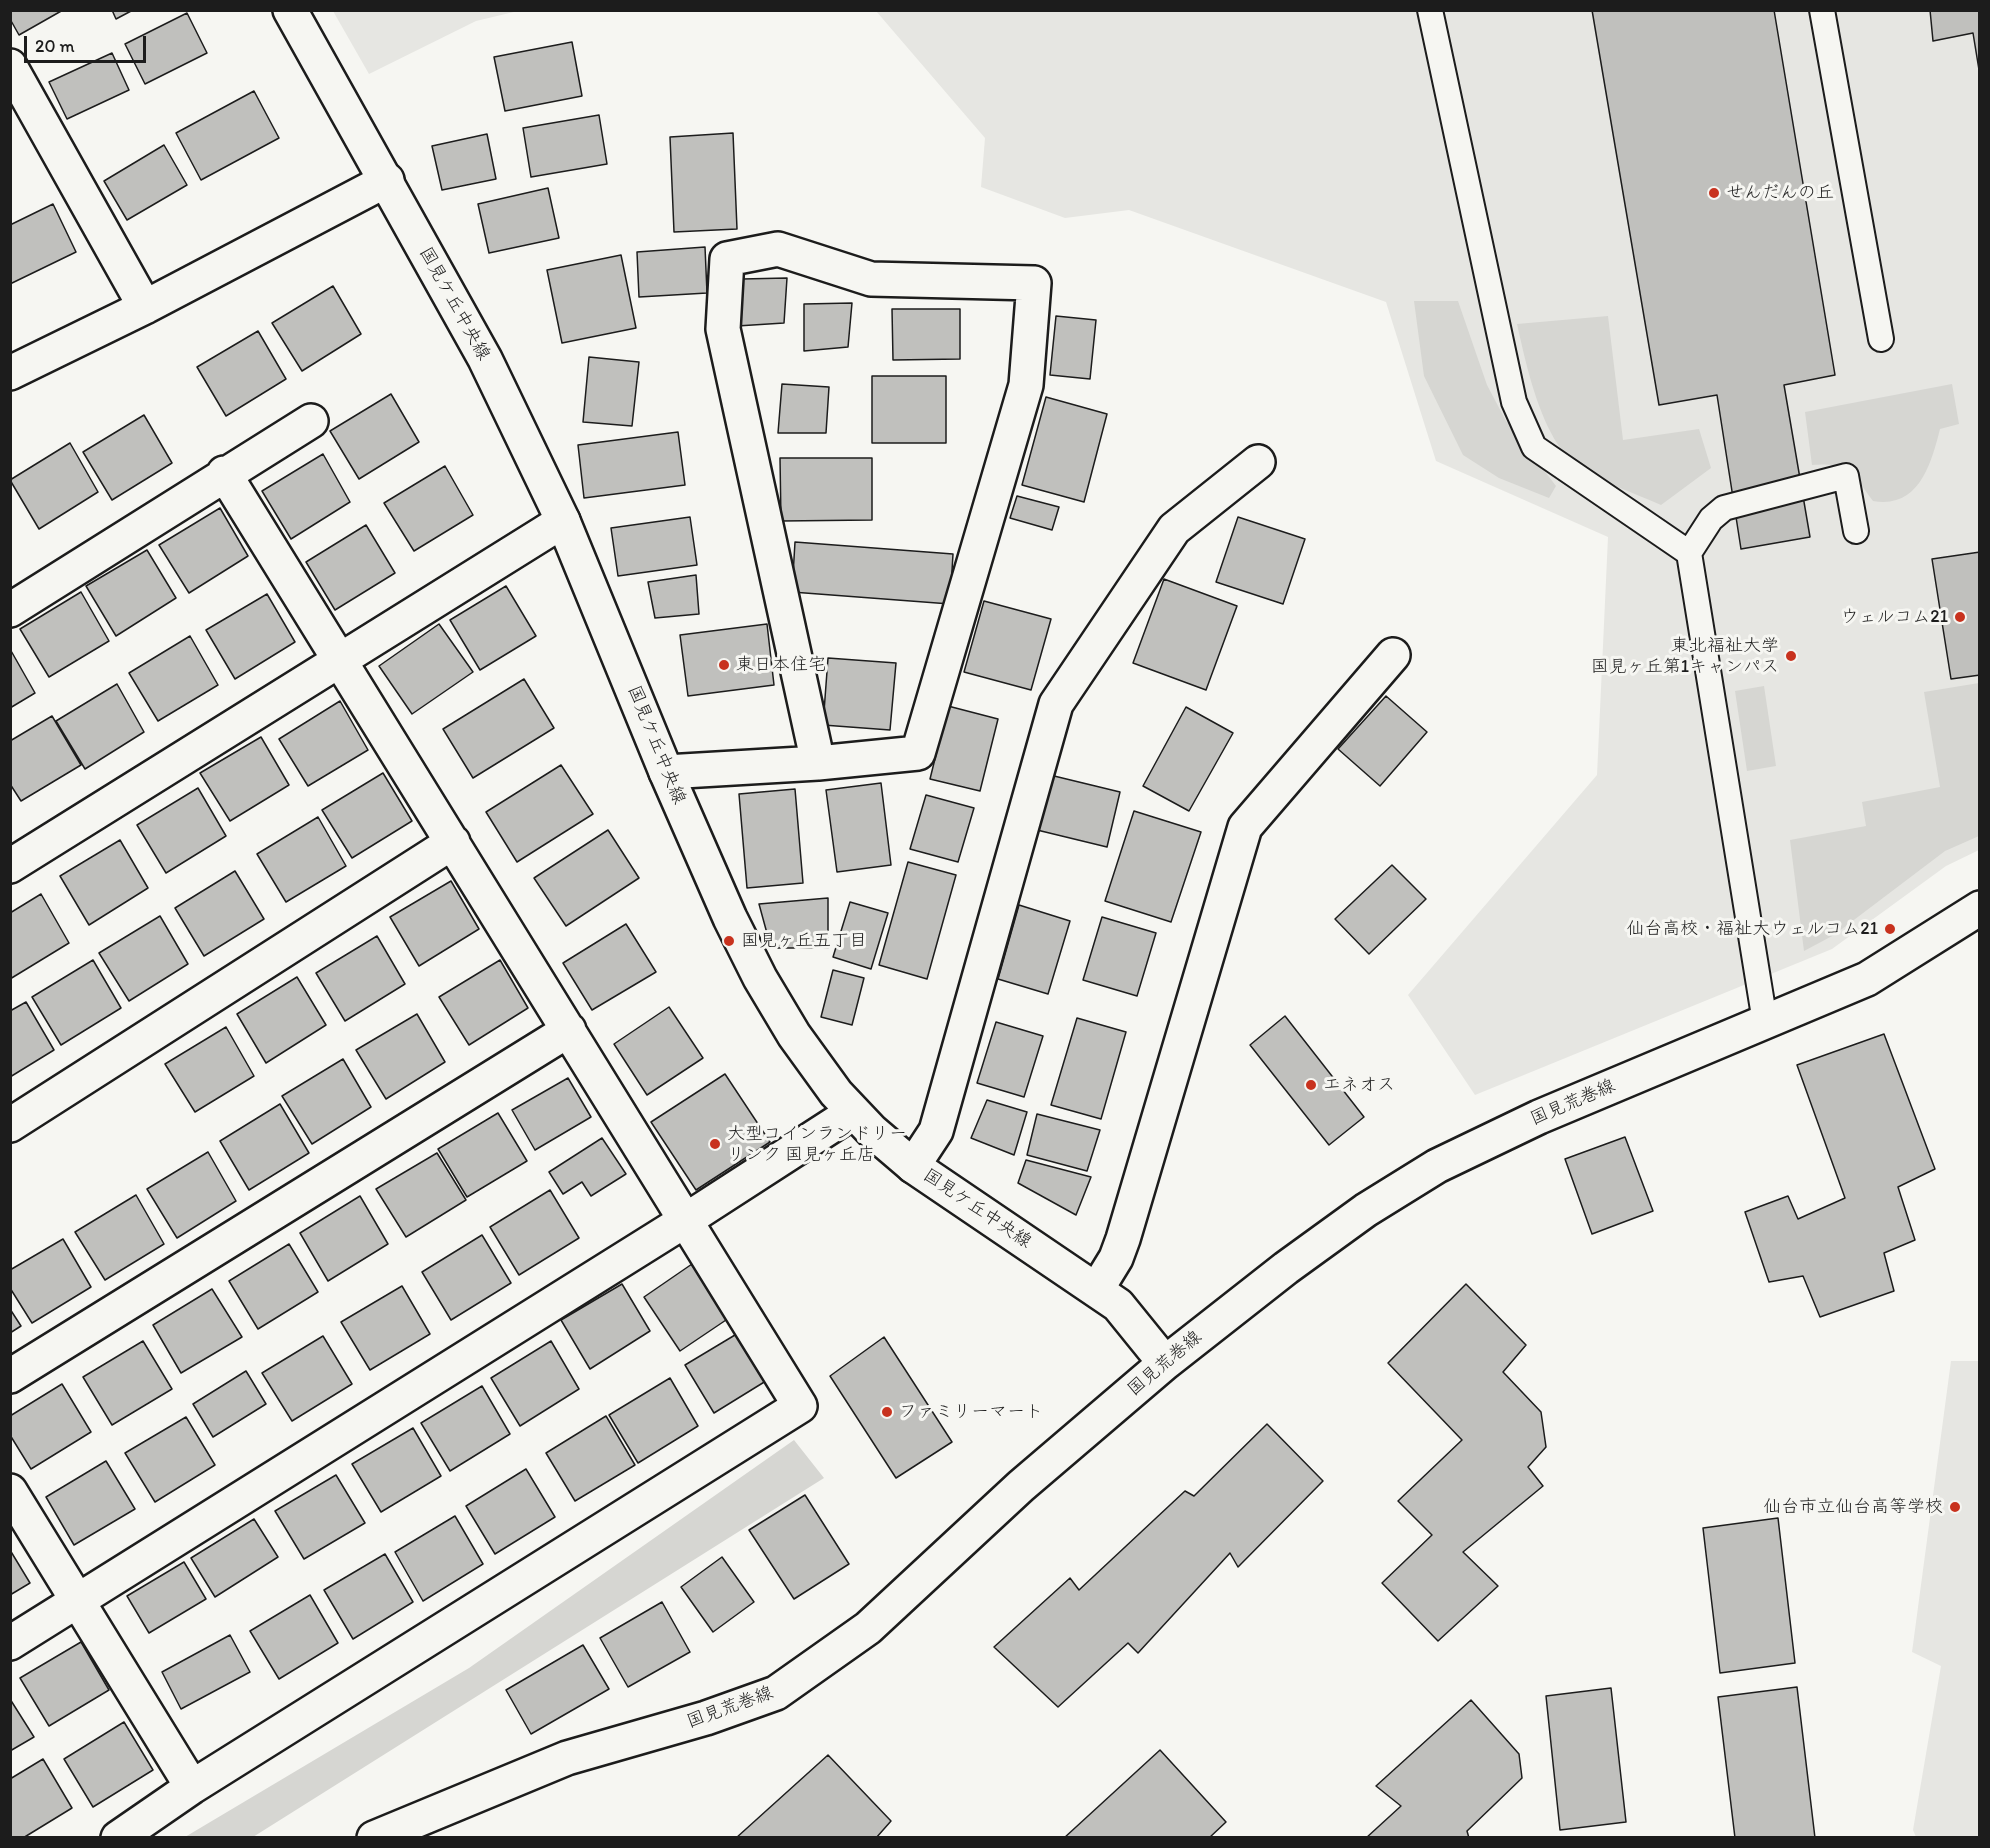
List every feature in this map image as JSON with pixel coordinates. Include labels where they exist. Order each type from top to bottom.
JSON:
[{"type":"street","name":"国見ケ丘中央線","points":[[290,10],[485,359],[563,521],[666,772],[730,918],[760,978],[794,1035],[829,1084],[853,1112],[913,1166],[1118,1305],[1165,1363]]},
{"type":"street","points":[[10,66],[145,307]]},
{"type":"street","points":[[10,373],[145,307],[387,180]]},
{"type":"street","points":[[666,772],[818,763],[918,753],[1026,385],[1034,283],[871,279],[778,249],[727,259],[723,329],[818,763]]},
{"type":"street","points":[[10,610],[224,473],[310,421]]},
{"type":"street","points":[[913,1166],[936,1131],[1056,704],[1174,529],[1258,462]]},
{"type":"street","points":[[118,1838],[192,1787],[800,1406],[224,473]]},
{"type":"street","points":[[10,866],[563,521]]},
{"type":"street","points":[[1097,1289],[1116,1258],[1123,1239],[1245,827],[1393,656]]},
{"type":"street","points":[[10,1125],[453,842]]},
{"type":"street","name":"国見荒巻線","points":[[374,1838],[567,1758],[706,1718],[776,1693],[868,1628],[1021,1486],[1165,1363],[1294,1262],[1366,1210],[1437,1167],[1539,1117],[1867,979],[1980,909]]},
{"type":"street","points":[[10,1376],[569,1030]]},
{"type":"street","points":[[10,1643],[686,1220],[853,1112]]},
{"type":"street","points":[[10,1491],[192,1787]]},
{"type":"lane","points":[[1430,10],[1515,402],[1534,447],[1689,553]]},
{"type":"lane","points":[[1822,10],[1881,339]]},
{"type":"lane","points":[[1765,1022],[1689,553],[1711,519],[1724,508],[1846,476],[1856,531]]},
{"type":"shaded area","points":[[333,11],[518,11],[476,21],[369,74]]},
{"type":"shaded area","name":"東北福祉大学 国見ヶ丘第1キャンパス","points":[[876,11],[1979,11],[1979,850],[1946,866],[1832,949],[1475,1095],[1408,995],[1597,775],[1608,537],[1436,461],[1386,302],[1129,210],[1065,218],[981,187],[985,138]]},
{"type":"shaded area","points":[[1414,301],[1458,301],[1487,385],[1506,421],[1556,486],[1549,498],[1499,478],[1463,455],[1424,376]]},
{"type":"shaded area","points":[[1608,316],[1623,440],[1699,429],[1711,468],[1661,505],[1598,478],[1578,466],[1565,454],[1545,421],[1525,360],[1517,324]]},
{"type":"shaded area","points":[[1952,384],[1959,424],[1940,429],[1927,469],[1912,491],[1902,498],[1889,502],[1873,501],[1855,476],[1844,467],[1825,464],[1812,465],[1805,412]]},
{"type":"shaded area","points":[[1979,683],[1979,836],[1945,851],[1834,935],[1804,951],[1790,840],[1866,826],[1862,802],[1940,787],[1924,692]]},
{"type":"shaded area","points":[[1764,686],[1776,766],[1747,771],[1735,691]]},
{"type":"shaded area","name":"仙台市立仙台高等学校","points":[[1951,1361],[1979,1361],[1979,1837],[1916,1837],[1913,1830],[1941,1666],[1912,1652]]},
{"type":"shaded area","points":[[794,1440],[824,1478],[253,1837],[185,1837],[469,1668]]},
{"type":"building","points":[[10,10],[63,10],[19,35],[10,19]]},
{"type":"building","points":[[112,10],[133,10],[116,19]]},
{"type":"building","name":"せんだんの丘","points":[[1592,10],[1774,10],[1835,375],[1784,385],[1810,537],[1741,549],[1717,395],[1659,405]]},
{"type":"building","points":[[1930,10],[1980,10],[1980,76],[1973,33],[1933,41]]},
{"type":"building","points":[[187,13],[207,53],[145,84],[125,44]]},
{"type":"building","points":[[572,42],[582,96],[505,111],[494,57]]},
{"type":"building","points":[[112,53],[129,90],[67,119],[49,82]]},
{"type":"building","points":[[254,91],[279,138],[201,180],[176,133]]},
{"type":"building","points":[[599,115],[607,164],[531,177],[523,128]]},
{"type":"building","points":[[733,133],[737,229],[674,232],[670,137]]},
{"type":"building","points":[[487,134],[496,179],[442,190],[432,146]]},
{"type":"building","points":[[164,145],[187,185],[127,220],[104,181]]},
{"type":"building","points":[[548,188],[559,238],[489,253],[478,204]]},
{"type":"building","points":[[53,204],[76,252],[10,284],[10,225]]},
{"type":"building","points":[[705,247],[707,293],[639,297],[637,252]]},
{"type":"building","points":[[621,255],[636,328],[562,343],[547,270]]},
{"type":"building","points":[[787,278],[784,323],[737,326],[742,279]]},
{"type":"building","points":[[333,286],[361,334],[302,371],[272,323]]},
{"type":"building","points":[[852,303],[848,347],[804,351],[804,304]]},
{"type":"building","points":[[892,309],[960,309],[960,359],[893,360]]},
{"type":"building","points":[[1056,316],[1096,320],[1090,379],[1050,375]]},
{"type":"building","points":[[258,331],[286,379],[226,416],[197,367]]},
{"type":"building","points":[[589,357],[639,362],[632,426],[583,422]]},
{"type":"building","points":[[872,376],[946,376],[946,443],[872,443]]},
{"type":"building","points":[[782,384],[829,387],[826,433],[778,433]]},
{"type":"building","points":[[391,394],[419,442],[359,479],[330,431]]},
{"type":"building","points":[[1046,397],[1107,414],[1084,502],[1022,485]]},
{"type":"building","points":[[144,415],[172,463],[112,500],[83,452]]},
{"type":"building","points":[[678,432],[685,485],[584,498],[578,445]]},
{"type":"building","points":[[70,443],[98,492],[39,529],[10,480]]},
{"type":"building","points":[[323,454],[350,502],[291,539],[262,491]]},
{"type":"building","points":[[780,458],[872,458],[872,520],[781,521]]},
{"type":"building","points":[[445,466],[473,515],[414,551],[384,503]]},
{"type":"building","points":[[1017,496],[1059,507],[1052,530],[1010,518]]},
{"type":"building","points":[[220,508],[248,556],[189,593],[159,545]]},
{"type":"building","points":[[690,517],[697,565],[618,576],[611,528]]},
{"type":"building","points":[[1238,517],[1305,539],[1283,604],[1216,582]]},
{"type":"building","points":[[366,525],[395,573],[335,610],[306,562]]},
{"type":"building","points":[[795,542],[953,554],[950,604],[792,592]]},
{"type":"building","points":[[147,550],[176,598],[116,636],[86,586]]},
{"type":"building","name":"ウェルコム21","points":[[1980,552],[1980,675],[1951,679],[1932,559]]},
{"type":"building","points":[[696,575],[699,614],[655,618],[648,582]]},
{"type":"building","points":[[1164,579],[1237,606],[1206,690],[1133,663]]},
{"type":"building","points":[[506,586],[536,636],[480,670],[450,620]]},
{"type":"building","points":[[81,592],[109,641],[49,677],[20,629]]},
{"type":"building","points":[[267,594],[295,642],[235,679],[206,630]]},
{"type":"building","points":[[984,601],[1051,619],[1031,690],[964,672]]},
{"type":"building","points":[[439,624],[473,672],[412,714],[379,666]]},
{"type":"building","points":[[767,624],[774,685],[688,696],[680,635]]},
{"type":"building","points":[[190,636],[218,685],[158,721],[129,673]]},
{"type":"building","points":[[10,649],[35,693],[10,708]]},
{"type":"building","points":[[828,658],[896,663],[890,730],[823,725]]},
{"type":"building","points":[[524,679],[554,728],[473,778],[443,729]]},
{"type":"building","points":[[117,684],[144,732],[85,769],[56,721]]},
{"type":"building","points":[[1386,696],[1427,732],[1380,786],[1338,749]]},
{"type":"building","points":[[340,701],[368,750],[308,786],[279,739]]},
{"type":"building","points":[[948,706],[998,719],[980,791],[930,779]]},
{"type":"building","points":[[1186,707],[1233,733],[1189,811],[1143,786]]},
{"type":"building","points":[[52,716],[81,765],[21,801],[10,784],[10,741]]},
{"type":"building","points":[[261,737],[289,785],[230,821],[200,773]]},
{"type":"building","points":[[561,765],[593,814],[517,862],[486,812]]},
{"type":"building","points":[[383,773],[412,821],[352,858],[322,810]]},
{"type":"building","points":[[1050,775],[1120,792],[1107,847],[1037,830]]},
{"type":"building","points":[[881,783],[891,865],[837,872],[826,790]]},
{"type":"building","points":[[198,788],[226,836],[166,873],[137,825]]},
{"type":"building","points":[[795,789],[803,883],[747,888],[739,794]]},
{"type":"building","points":[[926,795],[974,808],[958,862],[910,849]]},
{"type":"building","points":[[1134,811],[1201,832],[1171,922],[1105,901]]},
{"type":"building","points":[[318,817],[346,866],[286,902],[257,854]]},
{"type":"building","points":[[608,830],[639,878],[566,926],[534,878]]},
{"type":"building","points":[[120,840],[148,888],[89,925],[60,876]]},
{"type":"building","points":[[908,862],[956,875],[927,979],[879,965]]},
{"type":"building","points":[[1392,865],[1426,899],[1369,954],[1335,919]]},
{"type":"building","points":[[235,871],[264,919],[204,956],[175,908]]},
{"type":"building","points":[[451,881],[479,929],[419,966],[390,917]]},
{"type":"building","points":[[41,894],[69,943],[10,979],[10,913]]},
{"type":"building","points":[[828,898],[828,948],[771,948],[759,904]]},
{"type":"building","points":[[850,902],[888,913],[871,969],[833,957]]},
{"type":"building","points":[[1019,905],[1070,921],[1048,994],[998,979]]},
{"type":"building","points":[[160,916],[188,964],[129,1001],[99,953]]},
{"type":"building","points":[[1102,917],[1156,933],[1137,996],[1083,980]]},
{"type":"building","points":[[626,924],[656,972],[592,1010],[563,963]]},
{"type":"building","points":[[377,936],[405,984],[345,1021],[316,973]]},
{"type":"building","points":[[93,960],[121,1008],[61,1045],[32,997]]},
{"type":"building","points":[[500,960],[528,1008],[469,1045],[439,997]]},
{"type":"building","points":[[833,970],[864,978],[852,1025],[821,1017]]},
{"type":"building","points":[[297,977],[326,1025],[266,1063],[237,1014]]},
{"type":"building","points":[[26,1002],[54,1050],[10,1077],[10,1011]]},
{"type":"building","points":[[669,1007],[703,1058],[647,1095],[614,1044]]},
{"type":"building","points":[[417,1014],[445,1062],[386,1099],[356,1050]]},
{"type":"building","points":[[1285,1016],[1364,1117],[1329,1145],[1250,1045]]},
{"type":"building","points":[[1077,1018],[1126,1032],[1101,1119],[1051,1105]]},
{"type":"building","points":[[996,1022],[1043,1036],[1024,1097],[977,1083]]},
{"type":"building","points":[[226,1027],[254,1076],[195,1112],[165,1064]]},
{"type":"building","points":[[1884,1034],[1935,1169],[1898,1187],[1915,1240],[1884,1253],[1894,1291],[1820,1317],[1803,1276],[1769,1282],[1745,1212],[1788,1196],[1798,1219],[1845,1198],[1797,1065]]},
{"type":"building","points":[[343,1059],[371,1107],[312,1144],[282,1096]]},
{"type":"building","points":[[725,1074],[770,1142],[696,1190],[651,1122]]},
{"type":"building","points":[[568,1078],[591,1117],[535,1150],[512,1110]]},
{"type":"building","points":[[987,1100],[1027,1112],[1014,1155],[971,1138]]},
{"type":"building","points":[[280,1104],[309,1153],[249,1190],[220,1141]]},
{"type":"building","points":[[498,1113],[527,1161],[467,1197],[438,1149]]},
{"type":"building","points":[[1037,1114],[1100,1130],[1087,1171],[1027,1155]]},
{"type":"building","points":[[1625,1137],[1653,1211],[1592,1234],[1565,1159]]},
{"type":"building","points":[[602,1138],[626,1174],[591,1196],[582,1182],[563,1194],[549,1172]]},
{"type":"building","points":[[208,1152],[236,1201],[177,1238],[147,1189]]},
{"type":"building","points":[[437,1153],[466,1200],[406,1237],[376,1189]]},
{"type":"building","points":[[1026,1160],[1091,1177],[1076,1215],[1018,1183]]},
{"type":"building","points":[[550,1190],[579,1238],[519,1275],[490,1227]]},
{"type":"building","points":[[136,1195],[164,1244],[105,1280],[75,1232]]},
{"type":"building","points":[[360,1196],[388,1244],[328,1281],[300,1233]]},
{"type":"building","points":[[482,1235],[511,1283],[451,1320],[422,1272]]},
{"type":"building","points":[[63,1239],[91,1287],[32,1323],[10,1288],[10,1270]]},
{"type":"building","points":[[289,1244],[318,1292],[258,1329],[229,1281]]},
{"type":"building","points":[[692,1264],[729,1318],[680,1351],[644,1297]]},
{"type":"building","points":[[622,1284],[650,1331],[590,1369],[561,1320]]},
{"type":"building","points":[[1466,1284],[1526,1345],[1503,1372],[1541,1412],[1546,1447],[1528,1467],[1543,1486],[1463,1552],[1498,1586],[1438,1641],[1382,1583],[1432,1535],[1398,1501],[1462,1440],[1388,1363]]},
{"type":"building","points":[[402,1286],[430,1334],[370,1370],[341,1322]]},
{"type":"building","points":[[212,1289],[242,1337],[181,1373],[153,1325]]},
{"type":"building","points":[[10,1309],[21,1326],[10,1333]]},
{"type":"building","points":[[745,1329],[774,1376],[714,1413],[685,1365]]},
{"type":"building","points":[[323,1336],[352,1384],[292,1421],[262,1373]]},
{"type":"building","points":[[884,1337],[952,1442],[896,1478],[830,1376]]},
{"type":"building","points":[[143,1341],[172,1389],[112,1425],[83,1377]]},
{"type":"building","points":[[551,1341],[579,1389],[520,1426],[491,1378]]},
{"type":"building","points":[[246,1371],[266,1404],[213,1437],[193,1404]]},
{"type":"building","points":[[670,1378],[698,1426],[638,1463],[609,1415]]},
{"type":"building","points":[[62,1384],[91,1432],[31,1469],[10,1435],[10,1416]]},
{"type":"building","points":[[482,1386],[510,1434],[450,1471],[421,1423]]},
{"type":"building","points":[[606,1416],[635,1465],[575,1501],[546,1453]]},
{"type":"building","points":[[186,1417],[215,1465],[155,1502],[125,1453]]},
{"type":"building","points":[[1267,1424],[1323,1481],[1238,1567],[1230,1553],[1138,1653],[1128,1643],[1058,1707],[994,1647],[1070,1578],[1079,1590],[1185,1491],[1194,1496]]},
{"type":"building","points":[[413,1428],[441,1476],[381,1512],[352,1464]]},
{"type":"building","points":[[106,1461],[135,1509],[74,1545],[46,1497]]},
{"type":"building","points":[[526,1469],[555,1517],[495,1554],[466,1506]]},
{"type":"building","points":[[336,1475],[365,1523],[304,1559],[275,1511]]},
{"type":"building","points":[[805,1495],[849,1564],[794,1599],[749,1530]]},
{"type":"building","points":[[455,1516],[483,1564],[423,1601],[395,1552]]},
{"type":"building","points":[[1778,1518],[1795,1663],[1720,1673],[1703,1528]]},
{"type":"building","points":[[254,1519],[278,1557],[215,1597],[191,1558]]},
{"type":"building","points":[[10,1550],[30,1583],[10,1595]]},
{"type":"building","points":[[385,1554],[413,1602],[353,1639],[324,1590]]},
{"type":"building","points":[[722,1557],[754,1602],[713,1632],[681,1587]]},
{"type":"building","points":[[184,1562],[206,1599],[149,1633],[127,1596]]},
{"type":"building","points":[[310,1595],[338,1643],[279,1679],[250,1631]]},
{"type":"building","points":[[662,1602],[690,1652],[628,1687],[600,1638]]},
{"type":"building","points":[[230,1635],[250,1672],[181,1709],[162,1672]]},
{"type":"building","points":[[81,1642],[109,1690],[49,1726],[20,1678]]},
{"type":"building","points":[[583,1645],[609,1689],[531,1734],[506,1690]]},
{"type":"building","points":[[1797,1687],[1815,1838],[1735,1838],[1718,1697]]},
{"type":"building","points":[[1611,1688],[1626,1822],[1560,1830],[1546,1696]]},
{"type":"building","points":[[10,1699],[34,1737],[10,1751]]},
{"type":"building","points":[[1471,1700],[1519,1754],[1522,1778],[1467,1831],[1469,1838],[1366,1838],[1401,1806],[1376,1786]]},
{"type":"building","points":[[124,1722],[153,1770],[93,1807],[64,1759]]},
{"type":"building","points":[[1160,1750],[1226,1822],[1209,1838],[1064,1838]]},
{"type":"building","points":[[828,1755],[891,1821],[876,1838],[736,1838]]},
{"type":"building","points":[[43,1759],[72,1808],[23,1838],[10,1838],[10,1779]]},
{"type":"place","name":"せんだんの丘","points":[[1714,193]]},
{"type":"place","name":"ウェルコム21","points":[[1960,617]]},
{"type":"place","name":"東北福祉大学 国見ヶ丘第1キャンパス","points":[[1791,656]]},
{"type":"place","name":"東日本住宅","points":[[724,665]]},
{"type":"place","name":"仙台高校・福祉大ウェルコム21","points":[[1890,929]]},
{"type":"place","name":"国見ヶ丘五丁目","points":[[729,941]]},
{"type":"place","name":"エネオス","points":[[1311,1085]]},
{"type":"place","name":"大型コインランドリー リンク 国見ヶ丘店","points":[[715,1144]]},
{"type":"place","name":"ファミリーマート","points":[[887,1412]]},
{"type":"place","name":"仙台市立仙台高等学校","points":[[1955,1507]]}]
